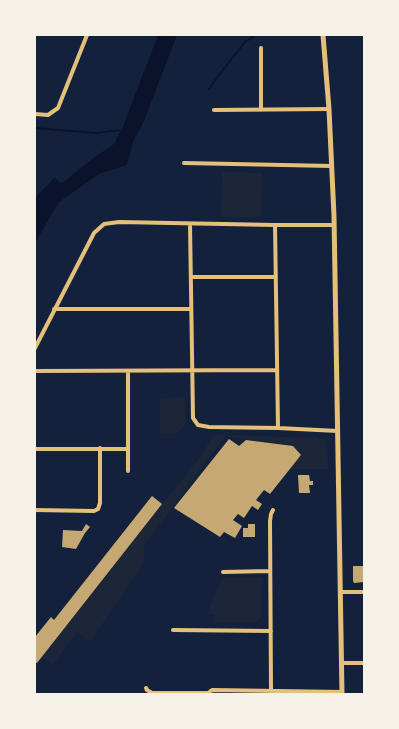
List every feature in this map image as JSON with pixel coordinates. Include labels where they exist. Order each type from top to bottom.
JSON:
[{"type":"street","points":[[35,114],[48,115],[58,108],[87,35]]},
{"type":"street","points":[[146,688],[152,693],[208,693],[212,690],[342,693],[334,225],[329,109],[322,35]]},
{"type":"street","points":[[261,48],[261,110]]},
{"type":"street","points":[[214,110],[329,109]]},
{"type":"street","points":[[184,163],[332,166]]},
{"type":"street","points":[[35,348],[94,233],[104,224],[119,222],[334,225]]},
{"type":"street","points":[[190,224],[192,418],[198,425],[209,428],[278,428],[338,431]]},
{"type":"street","points":[[275,225],[278,428]]},
{"type":"street","points":[[191,277],[276,277]]},
{"type":"street","points":[[54,309],[191,309]]},
{"type":"street","points":[[35,371],[277,370]]},
{"type":"street","points":[[128,371],[128,470]]},
{"type":"street","points":[[35,510],[94,511],[98,509],[100,503],[100,448]]},
{"type":"street","points":[[35,449],[128,449]]},
{"type":"street","points":[[271,691],[270,521],[273,510]]},
{"type":"street","points":[[223,572],[270,571]]},
{"type":"street","points":[[340,592],[364,592]]},
{"type":"street","points":[[173,630],[271,631]]},
{"type":"street","points":[[341,663],[364,663]]},
{"type":"shaded area","points":[[158,35],[177,35],[144,121],[133,142],[127,165],[99,174],[59,202],[35,243],[35,198],[55,177],[62,183],[114,144],[124,124]]},
{"type":"shaded area","points":[[222,172],[262,173],[261,218],[221,217]]},
{"type":"shaded area","points":[[185,397],[185,426],[174,434],[160,434],[160,398]]},
{"type":"shaded area","points":[[213,435],[327,438],[328,469],[289,469],[301,455],[293,446],[226,436],[144,545],[144,562],[90,642],[77,632],[53,664],[42,657],[203,453]]},
{"type":"shaded area","points":[[222,577],[261,577],[261,617],[256,623],[215,623],[215,614],[207,614]]},
{"type":"building","points":[[229,439],[239,446],[246,440],[293,446],[301,455],[270,494],[264,490],[256,500],[262,504],[258,510],[252,506],[244,518],[238,514],[233,520],[242,526],[235,538],[224,532],[220,537],[174,508]]},
{"type":"building","points":[[298,475],[309,475],[310,481],[313,481],[313,485],[309,485],[310,493],[299,493]]},
{"type":"building","points":[[152,496],[162,504],[37,663],[35,662],[35,637],[51,617],[54,620]]},
{"type":"building","points":[[86,524],[90,527],[76,549],[62,547],[63,530],[82,531]]},
{"type":"building","points":[[248,524],[255,524],[255,537],[243,537],[243,528],[248,528]]},
{"type":"building","points":[[353,566],[364,566],[364,582],[354,583]]},
{"type":"waterway","points":[[209,89],[245,42],[256,35]]},
{"type":"waterway","points":[[35,128],[96,133],[122,130]]}]
